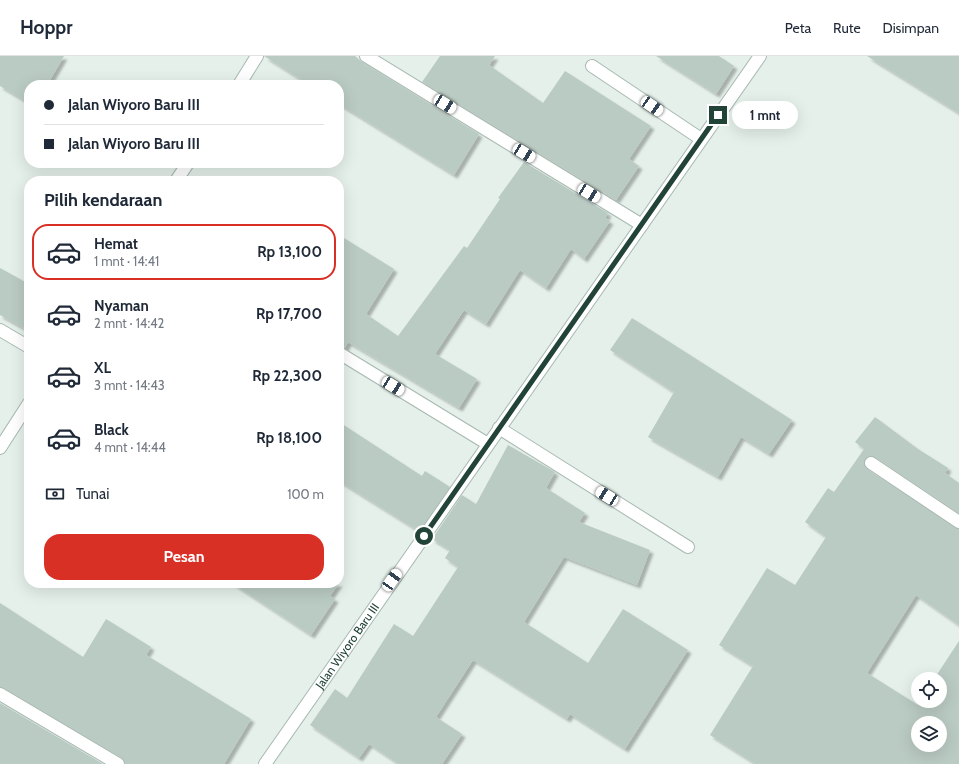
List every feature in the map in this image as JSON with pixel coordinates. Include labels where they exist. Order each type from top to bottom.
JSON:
[{"type":"street","points":[[241,80],[257,56]]},
{"type":"street","points":[[366,56],[642,225]]},
{"type":"street","name":"Jalan Wiyoro Baru III","points":[[266,764],[760,56]]},
{"type":"street","points":[[592,66],[701,139]]},
{"type":"street","points":[[0,330],[24,344]]},
{"type":"street","points":[[344,355],[488,444]]},
{"type":"street","points":[[0,448],[24,410]]},
{"type":"street","points":[[499,428],[688,547]]},
{"type":"street","points":[[871,463],[959,522]]},
{"type":"street","points":[[0,694],[118,764]]},
{"type":"building","points":[[0,56],[64,56],[50,80],[24,80],[24,100],[0,86]]},
{"type":"building","points":[[264,56],[355,56],[362,62],[479,134],[454,175],[344,107],[344,80],[302,80]]},
{"type":"building","points":[[440,56],[495,56],[489,65],[543,103],[565,71],[651,126],[629,159],[639,166],[616,200],[422,82]]},
{"type":"building","points":[[656,56],[719,56],[734,66],[716,94]]},
{"type":"building","points":[[867,56],[959,56],[959,113]]},
{"type":"building","points":[[524,162],[608,213],[605,218],[610,221],[584,259],[571,249],[546,288],[520,270],[486,324],[464,310],[435,354],[477,379],[459,408],[348,342],[344,348],[344,238],[394,269],[366,314],[398,336],[464,246],[467,248],[500,199],[498,198]]},
{"type":"building","points":[[0,268],[24,281],[24,328],[0,315]]},
{"type":"building","points":[[632,318],[792,420],[769,454],[741,437],[718,477],[648,437],[674,392],[610,350]]},
{"type":"building","points":[[875,417],[918,449],[948,468],[945,473],[959,483],[959,513],[875,457],[868,456],[864,462],[867,469],[959,529],[959,625],[916,595],[867,673],[911,701],[911,708],[947,708],[947,672],[939,672],[959,641],[959,764],[756,764],[710,735],[753,666],[719,645],[767,568],[795,585],[826,537],[805,522],[828,488],[834,492],[864,449],[855,442]]},
{"type":"building","points":[[344,425],[422,476],[425,471],[450,487],[419,531],[344,484]]},
{"type":"building","points":[[508,445],[555,472],[546,488],[585,513],[579,522],[650,550],[637,585],[564,557],[524,622],[588,663],[623,609],[688,650],[625,749],[570,714],[567,719],[473,660],[436,717],[462,734],[442,764],[399,764],[369,744],[359,758],[310,725],[335,689],[347,698],[394,624],[413,636],[458,567],[445,558],[450,550],[432,539],[462,495],[476,504]]},
{"type":"building","points":[[240,588],[336,588],[330,596],[335,599],[311,635]]},
{"type":"building","points":[[0,603],[83,657],[106,619],[151,647],[146,655],[251,719],[224,764],[125,764],[122,758],[0,687]]},
{"type":"building","points":[[0,703],[103,764],[0,764]]},
{"type":"route","points":[[424,536],[718,115]]}]
